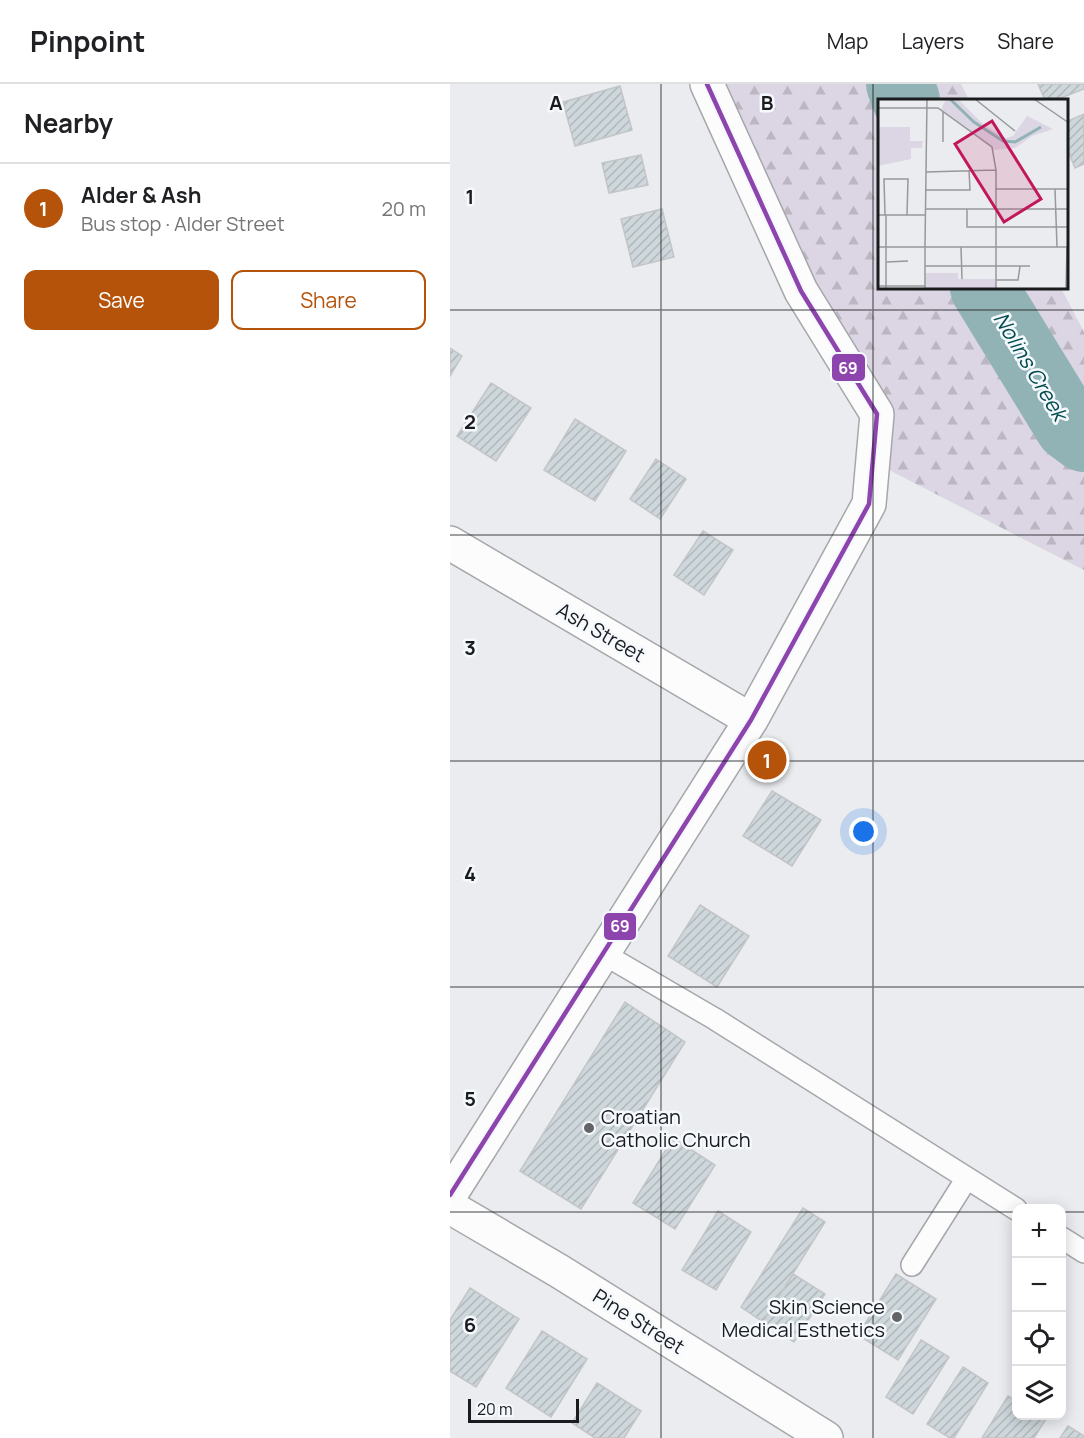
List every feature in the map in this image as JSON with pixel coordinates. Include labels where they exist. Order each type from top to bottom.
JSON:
[{"type":"street","points":[[450,1195],[751,720],[868,504],[877,414],[801,291],[706,84]]},
{"type":"street","name":"Ash Street","points":[[450,543],[751,720]]},
{"type":"street","name":"Pine Street","points":[[450,1207],[559,1271],[826,1438]]},
{"type":"lane","points":[[603,952],[715,1019],[1012,1206]]},
{"type":"lane","points":[[912,1265],[967,1178]]},
{"type":"lane","points":[[1066,1241],[1084,1252]]},
{"type":"green space","points":[[708,84],[961,84],[968,99],[878,99],[878,290],[1062,290],[1084,332],[1084,570],[883,467]]},
{"type":"building","points":[[1038,84],[1084,84],[1084,89],[1059,99],[1045,99]]},
{"type":"building","points":[[620,86],[632,130],[575,146],[563,102]]},
{"type":"building","points":[[1084,114],[1084,164],[1075,168],[1069,153],[1069,121]]},
{"type":"building","points":[[641,155],[648,185],[609,193],[602,163]]},
{"type":"building","points":[[662,209],[674,257],[633,267],[621,219]]},
{"type":"building","points":[[450,348],[462,356],[450,376]]},
{"type":"building","points":[[491,383],[531,408],[496,461],[457,436]]},
{"type":"building","points":[[575,419],[626,451],[595,501],[544,470]]},
{"type":"building","points":[[656,459],[686,479],[660,519],[630,499]]},
{"type":"building","points":[[703,531],[733,550],[704,595],[674,575]]},
{"type":"building","points":[[772,791],[821,820],[792,866],[743,836]]},
{"type":"building","points":[[700,905],[749,936],[717,987],[668,956]]},
{"type":"building","name":"Croatian Catholic Church","points":[[625,1002],[685,1042],[581,1209],[520,1171]]},
{"type":"building","points":[[673,1138],[715,1165],[675,1229],[633,1203]]},
{"type":"building","points":[[803,1208],[825,1222],[763,1322],[741,1307]]},
{"type":"building","points":[[718,1211],[751,1232],[716,1290],[682,1270]]},
{"type":"building","points":[[793,1274],[825,1294],[794,1342],[763,1322]]},
{"type":"building","name":"Skin Science Medical Esthetics","points":[[896,1274],[936,1299],[898,1360],[858,1335]]},
{"type":"building","points":[[470,1288],[519,1319],[476,1387],[450,1371],[450,1320]]},
{"type":"building","points":[[542,1331],[587,1359],[551,1417],[506,1388]]},
{"type":"building","points":[[921,1340],[949,1357],[913,1414],[886,1397]]},
{"type":"building","points":[[963,1367],[988,1383],[954,1438],[950,1438],[927,1424]]},
{"type":"building","points":[[597,1383],[641,1411],[624,1438],[595,1438],[572,1423]]},
{"type":"building","points":[[1008,1396],[1012,1398],[1012,1420],[1045,1420],[1034,1438],[982,1438]]},
{"type":"building","points":[[1068,1426],[1084,1436],[1084,1438],[1060,1438]]},
{"type":"waterway","name":"Nolins Creek","points":[[900,84],[906,99]]},
{"type":"waterway","name":"Nolins Creek","points":[[985,290],[1069,427],[1084,438]]},
{"type":"transit line","name":"69","points":[[450,1195],[751,720],[869,504],[877,414],[801,291],[707,84]]},
{"type":"place","name":"Alder & Ash","points":[[767,760]]},
{"type":"place","name":"Croatian Catholic Church","points":[[589,1128]]},
{"type":"place","name":"Skin Science Medical Esthetics","points":[[897,1317]]}]
